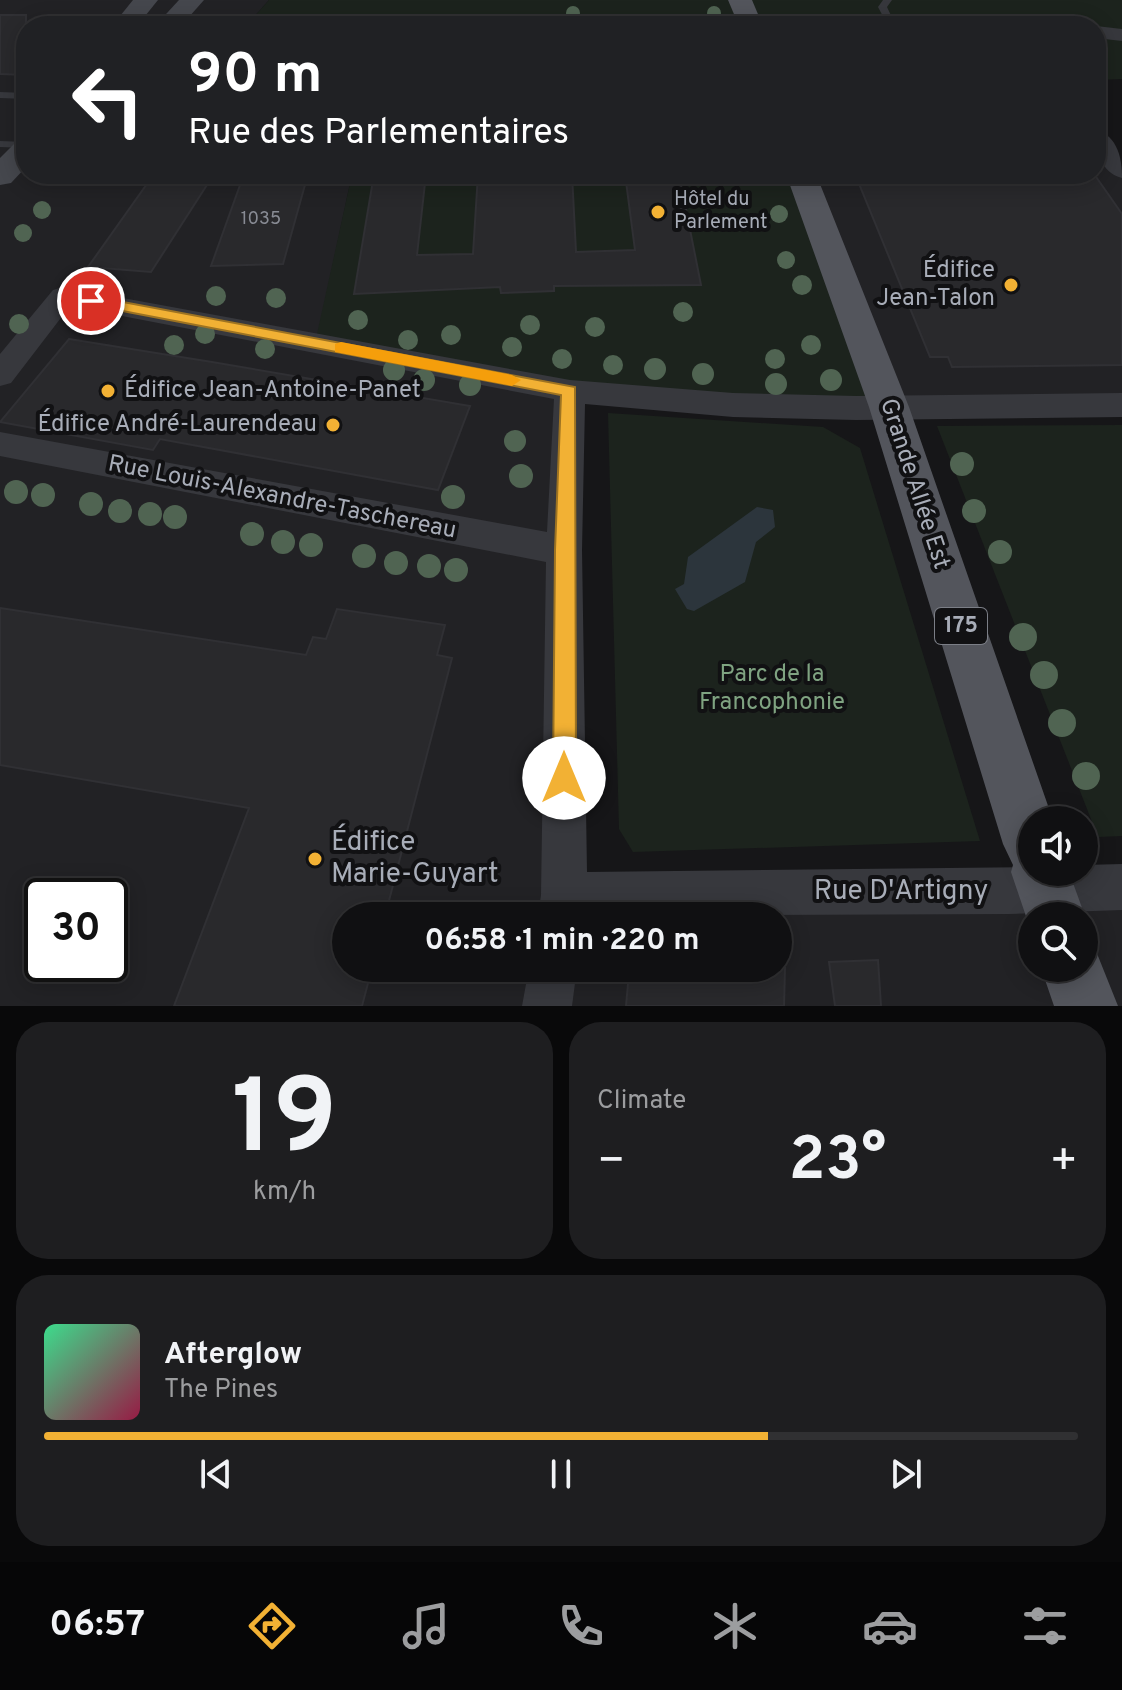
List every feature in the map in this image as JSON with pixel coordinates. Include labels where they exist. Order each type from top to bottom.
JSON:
[{"type":"main road","points":[[132,16],[146,0]]},
{"type":"main road","points":[[177,16],[192,0]]},
{"type":"main road","points":[[0,176],[16,158]]},
{"type":"main road","name":"Grande Allée Est","points":[[805,184],[889,407],[1019,806]]},
{"type":"main road","points":[[1077,982],[1086,1006]]},
{"type":"street","points":[[1106,150],[1122,171]]},
{"type":"street","points":[[0,375],[63,296],[570,391],[733,405],[1122,405]]},
{"type":"street","points":[[563,902],[564,550],[570,391]]},
{"type":"street","name":"Rue Louis-Alexandre-Taschereau","points":[[0,444],[564,550]]},
{"type":"street","name":"Rue D'Artigny","points":[[1098,885],[1122,887]]},
{"type":"street","name":"Rue D'Artigny","points":[[682,902],[1009,891],[1024,886]]},
{"type":"street","points":[[547,1006],[551,982]]},
{"type":"shaded area","points":[[0,0],[269,0],[255,16],[16,16],[16,184],[350,184],[316,343],[570,391],[564,895],[1122,887],[1122,1006],[0,1006]]},
{"type":"shaded area","name":"Édifice Jean-Talon","points":[[1106,150],[1122,171],[1122,405],[889,407],[805,184],[1106,184]]},
{"type":"shaded area","points":[[757,507],[773,510],[775,527],[756,542],[745,582],[694,611],[687,609],[675,589],[684,584],[688,557]]},
{"type":"green space","points":[[269,0],[1122,0],[1122,79],[1106,80],[1106,16],[255,16]]},
{"type":"green space","points":[[350,184],[805,184],[889,407],[570,391],[315,343]]},
{"type":"green space","name":"Parc de la Francophonie","points":[[608,413],[823,427],[860,448],[980,841],[633,852],[619,829]]},
{"type":"green space","points":[[1122,425],[1122,836],[1098,837],[1098,806],[1086,806],[937,426]]},
{"type":"building","points":[[0,15],[26,15],[16,16],[16,75],[0,74]]},
{"type":"building","points":[[147,184],[208,184],[151,272],[88,267]]},
{"type":"building","points":[[240,184],[305,184],[283,264],[211,266]]},
{"type":"building","name":"Hôtel du Parlement","points":[[372,184],[425,184],[417,255],[473,254],[477,184],[573,184],[576,252],[635,250],[626,184],[681,184],[701,285],[554,286],[554,291],[501,293],[500,287],[354,294]]},
{"type":"building","name":"Édifice Jean-Talon","points":[[859,184],[1101,184],[1122,214],[1122,365],[952,367],[948,357],[930,357]]},
{"type":"building","points":[[69,339],[470,406],[438,490],[160,439],[153,450],[0,422]]},
{"type":"building","name":"Édifice Marie-Guyart","points":[[0,608],[306,655],[313,637],[326,639],[337,609],[445,625],[437,655],[452,658],[389,902],[332,902],[332,982],[368,982],[362,1006],[174,1006],[249,808],[0,765]]},
{"type":"building","points":[[878,960],[881,1006],[835,1006],[829,962]]},
{"type":"building","points":[[628,982],[785,982],[784,1006],[626,1006]]},
{"type":"slow traffic","points":[[341,348],[512,380]]},
{"type":"place","name":"Hôtel du Parlement","points":[[658,212]]},
{"type":"place","name":"Édifice Jean-Talon","points":[[1011,285]]},
{"type":"place","name":"Édifice Jean-Antoine-Panet","points":[[108,391]]},
{"type":"place","name":"Édifice André-Laurendeau","points":[[333,425]]},
{"type":"place","name":"Édifice Marie-Guyart","points":[[315,859]]},
{"type":"route","points":[[91,301],[570,391],[564,550],[564,778]]}]
